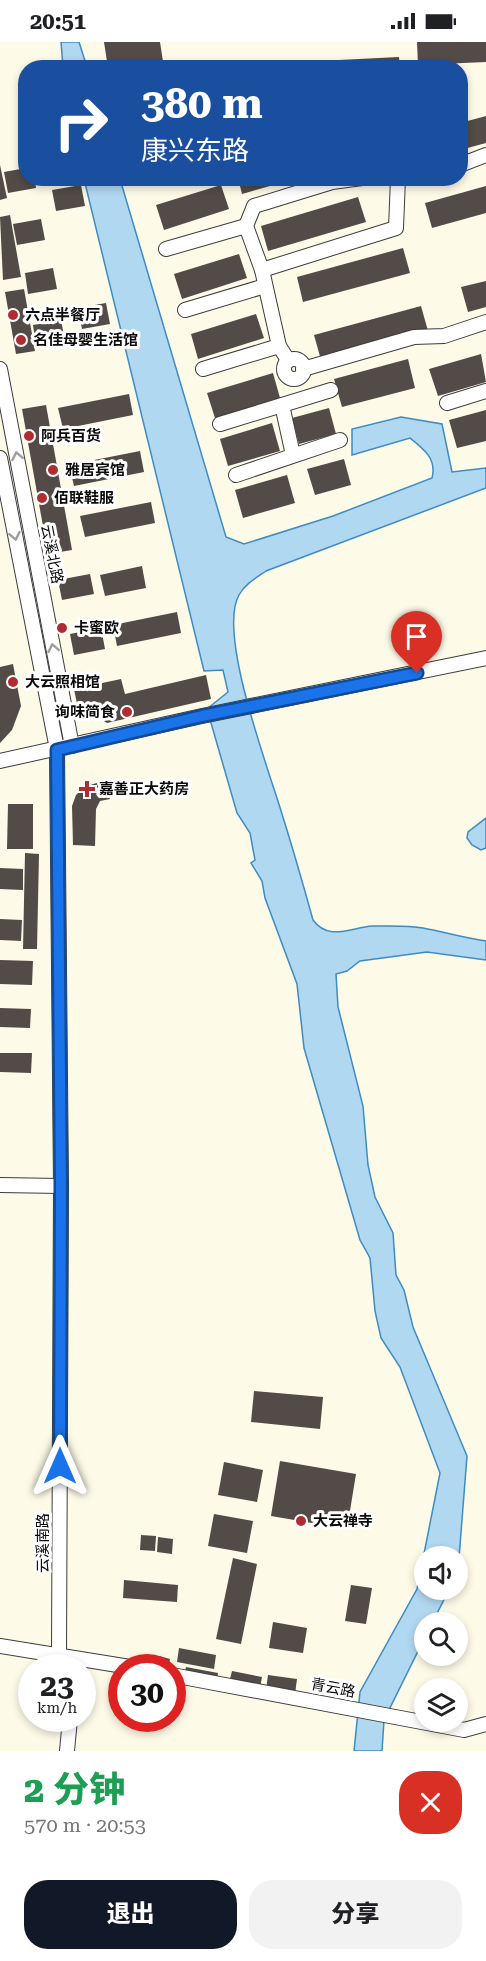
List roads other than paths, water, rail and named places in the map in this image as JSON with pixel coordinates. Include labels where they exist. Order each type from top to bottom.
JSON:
[{"type":"street","points":[[468,162],[486,155]]},
{"type":"street","points":[[288,360],[279,346],[262,270],[246,226],[254,206],[319,186]]},
{"type":"street","points":[[262,270],[396,228],[398,186]]},
{"type":"street","points":[[166,249],[246,226]]},
{"type":"street","points":[[185,310],[265,286]]},
{"type":"street","points":[[303,369],[299,360],[288,360],[284,364],[284,373],[289,378],[297,379],[303,369],[414,337],[444,336],[486,322]]},
{"type":"street","points":[[203,369],[279,346]]},
{"type":"street","name":"云溪北路","points":[[0,369],[72,746]]},
{"type":"street","points":[[289,378],[285,404],[293,455]]},
{"type":"street","points":[[220,424],[331,390]]},
{"type":"street","points":[[447,402],[486,391]]},
{"type":"street","points":[[236,475],[340,440]]},
{"type":"street","points":[[0,458],[57,750]]},
{"type":"street","points":[[0,761],[202,716],[279,703],[486,658]]},
{"type":"street","name":"云溪南路","points":[[57,750],[61,1186],[59,1653]]},
{"type":"street","points":[[0,1185],[61,1186]]},
{"type":"street","points":[[0,1646],[59,1653]]},
{"type":"street","name":"青云路","points":[[186,1678],[464,1730],[486,1724]]},
{"type":"street","points":[[68,1751],[69,1732]]},
{"type":"water","points":[[61,42],[79,42],[85,60],[62,60]]},
{"type":"water","points":[[86,186],[122,186],[226,537],[244,544],[333,516],[432,478],[431,460],[424,450],[410,438],[352,455],[352,429],[401,417],[442,424],[452,472],[486,468],[486,488],[266,571],[241,591],[234,614],[235,639],[247,703],[313,920],[325,930],[332,932],[372,926],[411,926],[486,941],[486,960],[427,952],[360,961],[347,971],[336,974],[338,1007],[363,1106],[368,1165],[375,1197],[393,1233],[396,1275],[404,1290],[413,1327],[467,1456],[460,1546],[426,1546],[440,1473],[400,1367],[381,1338],[375,1311],[370,1258],[360,1240],[304,1048],[297,984],[265,898],[262,881],[251,863],[255,860],[250,833],[237,813],[207,709],[228,692],[223,670],[204,671]]},
{"type":"water","points":[[486,818],[486,848],[481,850],[472,845],[467,838],[468,832]]},
{"type":"water","points":[[414,1594],[414,1600],[444,1600],[438,1612],[414,1612],[414,1659],[384,1720],[382,1751],[354,1751],[360,1692]]},
{"type":"place","name":"六点半餐厅","points":[[13,315]]},
{"type":"place","name":"名佳母婴生活馆","points":[[21,340]]},
{"type":"place","name":"阿兵百货","points":[[29,436]]},
{"type":"place","name":"雅居宾馆","points":[[53,470]]},
{"type":"place","name":"佰联鞋服","points":[[42,498]]},
{"type":"place","name":"卡蜜欧","points":[[62,628]]},
{"type":"place","name":"大云照相馆","points":[[13,682]]},
{"type":"place","name":"询味简食","points":[[127,712]]},
{"type":"place","name":"嘉善正大药房","points":[[87,789]]},
{"type":"place","name":"大云禅寺","points":[[301,1521]]}]
